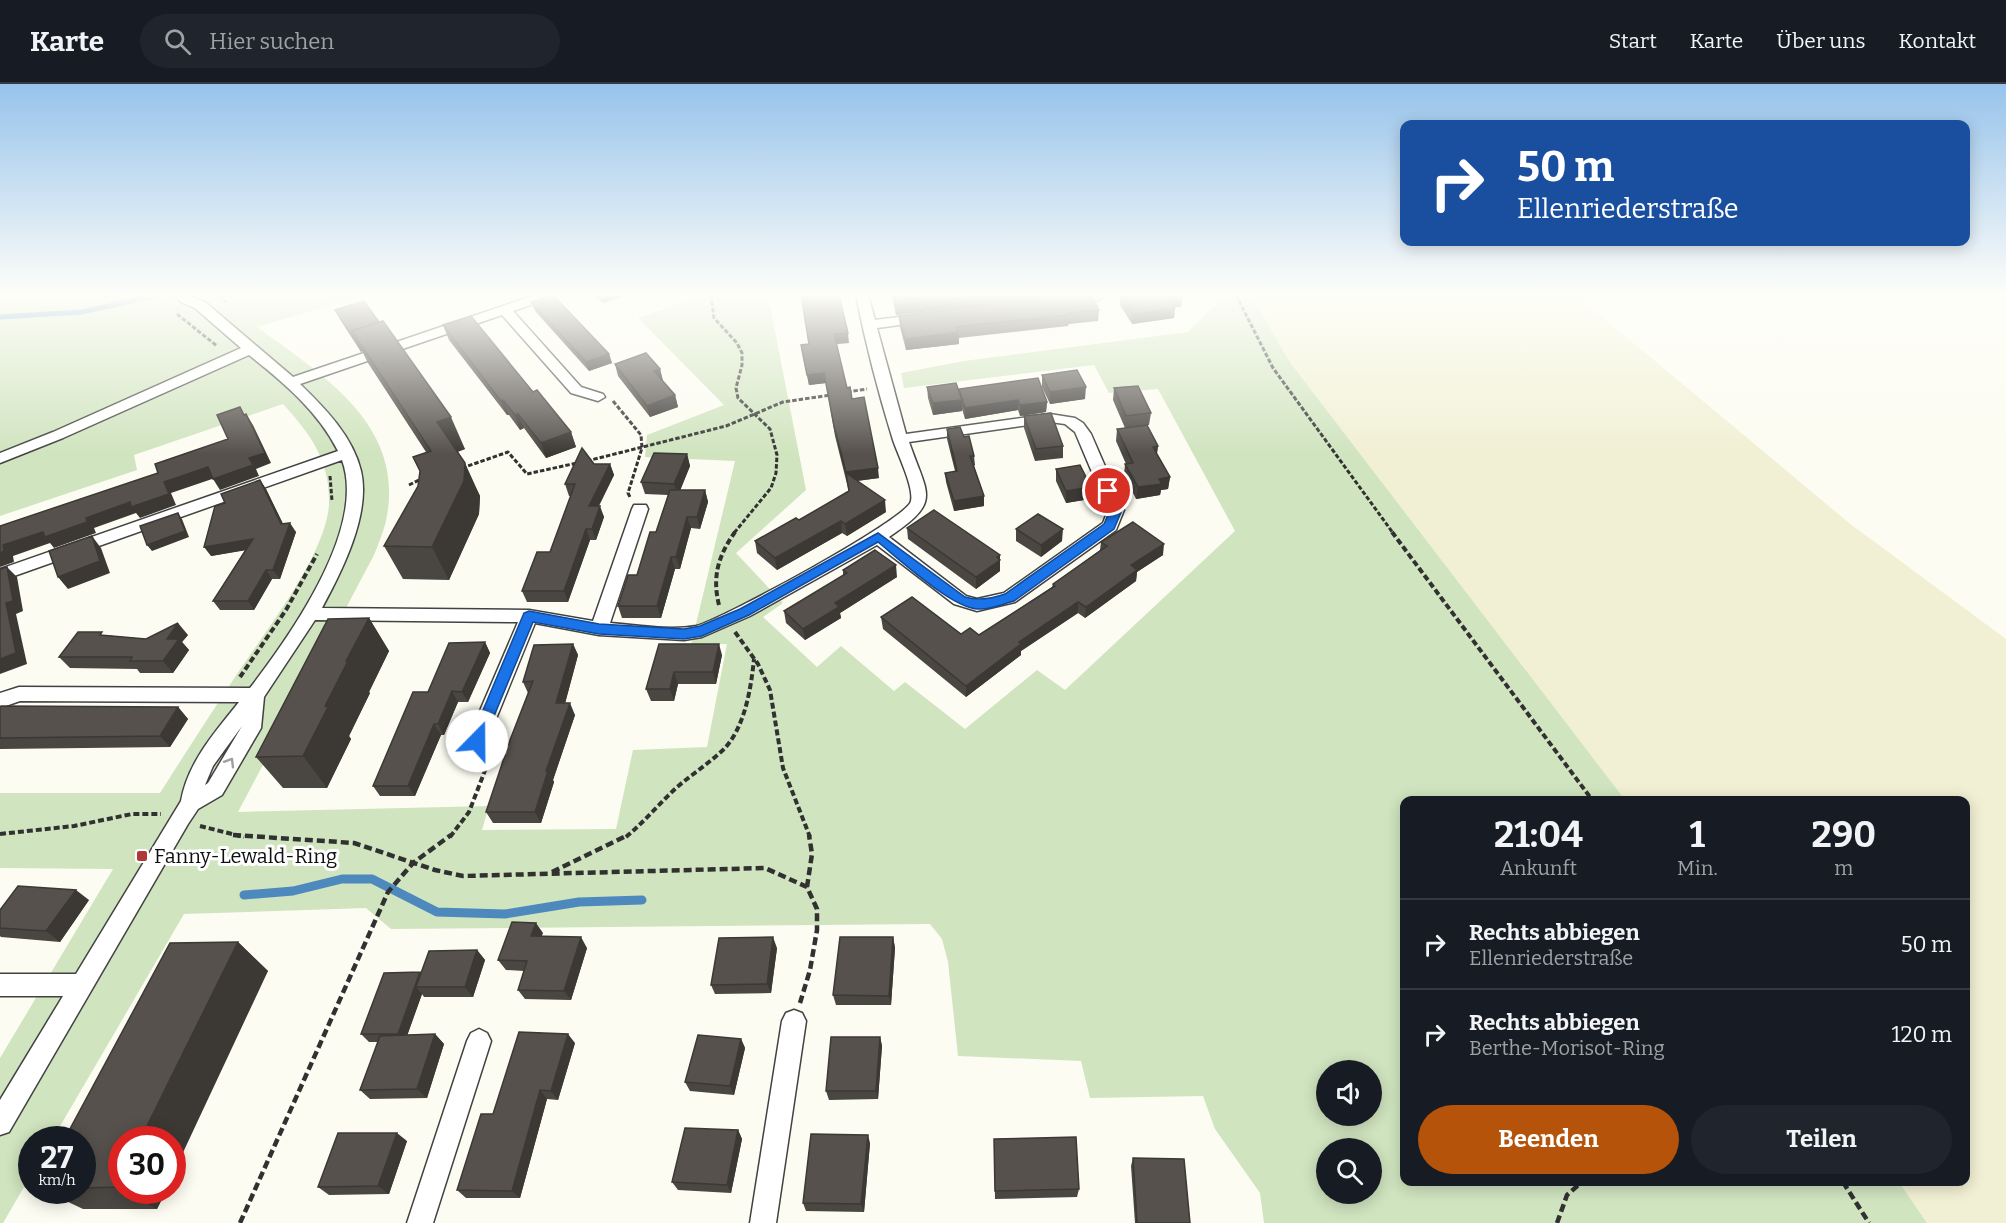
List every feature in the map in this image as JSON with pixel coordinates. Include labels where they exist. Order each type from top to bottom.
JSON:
[{"type":"street","points":[[290,382],[389,348]]},
{"type":"street","points":[[539,348],[576,390],[598,398]]},
{"type":"street","points":[[311,614],[529,616],[599,629],[684,634],[702,631],[728,621],[878,537],[909,516],[919,504],[919,493],[900,439],[876,348]]},
{"type":"street","points":[[0,458],[58,435],[251,349],[315,407],[333,430],[346,453],[354,474],[351,518],[341,550],[311,614],[255,695],[251,728],[215,789],[186,811],[0,1123]]},
{"type":"street","points":[[878,537],[960,600],[977,605],[1009,598],[1110,526],[1116,510],[1084,434],[1079,424],[1072,421],[1050,418],[900,439]]},
{"type":"street","points":[[0,575],[346,453]]},
{"type":"street","points":[[599,629],[640,509]]},
{"type":"street","points":[[477,741],[529,616]]},
{"type":"street","points":[[0,701],[19,694],[255,695]]},
{"type":"street","points":[[0,985],[82,985]]},
{"type":"street","points":[[763,1223],[794,1021]]},
{"type":"street","points":[[420,1223],[479,1041]]},
{"type":"path","points":[[219,348],[232,358]]},
{"type":"path","points":[[740,348],[743,360],[736,390],[737,397],[752,413],[764,420],[770,429],[777,460],[777,471],[771,488],[731,536],[717,562],[716,598],[728,621],[765,675],[773,700],[780,755],[786,777],[807,822],[812,847],[812,870],[807,886],[817,909],[816,938],[808,982],[794,1021]]},
{"type":"path","points":[[1263,348],[1273,368],[1300,408],[1589,796]]},
{"type":"path","points":[[457,469],[468,468],[508,452],[527,474],[726,426],[752,413],[783,402],[885,387]]},
{"type":"path","points":[[598,398],[615,401],[641,435],[642,448],[628,493],[640,509]]},
{"type":"path","points":[[326,460],[331,478],[331,512]]},
{"type":"path","points":[[409,485],[427,476]]},
{"type":"path","points":[[228,694],[286,610],[320,550]]},
{"type":"path","points":[[548,874],[622,840],[644,822],[675,789],[725,748],[741,720],[751,693],[754,658]]},
{"type":"path","points":[[240,1223],[388,892],[413,863],[448,838],[469,813],[491,755],[477,741]]},
{"type":"path","points":[[0,834],[84,824],[128,813],[186,811],[218,834],[266,840],[351,842],[376,848],[445,874],[463,876],[699,872],[765,868],[807,886]]},
{"type":"path","points":[[1557,1223],[1567,1195],[1577,1186]]},
{"type":"path","points":[[1846,1186],[1869,1223]]},
{"type":"green space","points":[[0,348],[286,348],[333,385],[355,408],[373,432],[385,460],[389,490],[385,525],[374,555],[238,812],[489,806],[482,830],[616,829],[633,750],[707,747],[727,644],[691,645],[735,461],[645,457],[647,435],[724,405],[668,348],[778,348],[806,490],[736,553],[783,603],[763,617],[817,667],[841,646],[894,691],[905,682],[965,729],[1037,670],[1065,690],[1235,531],[1158,389],[1109,393],[1094,365],[904,388],[901,373],[964,361],[1063,348],[1282,348],[1289,361],[1622,796],[1400,796],[1400,1186],[1902,1186],[1927,1223],[1264,1223],[1260,1193],[1215,1129],[1203,1096],[1090,1098],[1081,1061],[958,1056],[948,962],[942,939],[930,924],[391,929],[366,908],[184,914],[60,1126],[18,1126],[18,1197],[3,1223],[0,1223],[0,1058],[113,869],[0,868],[0,793],[160,793],[279,613],[307,567],[326,523],[329,504],[328,488],[322,461],[310,438],[283,404],[134,455],[137,470],[0,516]]},
{"type":"green space","points":[[1282,348],[1640,348],[1849,523],[2006,639],[2006,1223],[1927,1223],[1902,1186],[1970,1186],[1970,796],[1622,796],[1289,361]]},
{"type":"building","points":[[363,348],[402,348],[451,417],[437,422],[465,463],[464,481],[432,547],[384,546],[418,486],[420,471],[413,457],[431,451]]},
{"type":"building","points":[[461,348],[497,348],[533,392],[537,390],[571,432],[541,443],[518,414],[515,415],[503,400],[501,401]]},
{"type":"building","points":[[573,348],[603,348],[609,354],[586,362]]},
{"type":"building","points":[[802,348],[837,348],[852,399],[864,397],[878,468],[846,472],[824,373],[807,375]]},
{"type":"building","points":[[646,353],[660,369],[654,371],[675,395],[647,406],[615,364]]},
{"type":"building","points":[[1077,370],[1086,387],[1050,392],[1042,375]]},
{"type":"building","points":[[1038,378],[1047,402],[1020,405],[1018,400],[965,408],[959,389]]},
{"type":"building","points":[[956,383],[962,400],[933,403],[927,387]]},
{"type":"building","points":[[1138,386],[1151,413],[1126,416],[1114,388]]},
{"type":"building","points":[[240,407],[244,415],[246,414],[265,453],[249,458],[253,465],[213,479],[208,467],[164,482],[169,494],[131,507],[130,502],[86,518],[87,522],[45,537],[43,532],[3,545],[4,551],[0,553],[0,526],[158,473],[155,464],[228,439],[217,415]]},
{"type":"building","points":[[1051,413],[1063,446],[1036,449],[1024,416]]},
{"type":"building","points":[[1147,425],[1158,446],[1153,447],[1170,477],[1159,479],[1162,484],[1138,487],[1125,464],[1133,463],[1117,429]]},
{"type":"building","points":[[960,427],[964,437],[969,436],[974,456],[970,456],[984,496],[954,501],[945,473],[957,471],[947,429]]},
{"type":"building","points":[[582,448],[594,464],[610,464],[589,506],[600,506],[592,529],[586,529],[564,591],[522,591],[537,552],[550,552],[575,484],[565,484]]},
{"type":"building","points":[[654,453],[687,454],[674,484],[641,482]]},
{"type":"building","points":[[1080,465],[1091,487],[1066,491],[1056,469]]},
{"type":"building","points":[[846,473],[885,500],[845,524],[841,521],[775,558],[755,541],[796,518],[799,520],[849,491]]},
{"type":"building","points":[[260,480],[281,524],[290,523],[273,570],[266,570],[248,601],[213,601],[253,539],[204,547],[215,506],[225,503],[221,494]]},
{"type":"building","points":[[670,490],[705,490],[697,517],[687,517],[676,557],[671,557],[657,606],[618,606],[628,575],[637,575],[650,532],[656,532]]},
{"type":"building","points":[[934,510],[1000,555],[997,557],[1000,560],[976,577],[907,528]]},
{"type":"building","points":[[178,513],[185,531],[147,545],[140,526]]},
{"type":"building","points":[[1038,514],[1063,529],[1041,545],[1016,529]]},
{"type":"building","points":[[1133,522],[1164,544],[1131,565],[1137,570],[1086,607],[1078,602],[1019,642],[1021,644],[966,686],[881,617],[912,597],[961,634],[970,628],[979,635],[1055,586],[1053,584],[1107,546],[1101,542]]},
{"type":"building","points":[[92,536],[100,561],[58,577],[49,551]]},
{"type":"building","points":[[875,550],[896,565],[835,603],[839,607],[803,629],[784,611],[847,573],[843,570]]},
{"type":"building","points":[[7,567],[13,601],[6,603],[16,653],[0,659],[0,569]]},
{"type":"building","points":[[369,618],[346,661],[348,661],[325,706],[328,707],[303,756],[256,757],[328,619]]},
{"type":"building","points":[[178,623],[167,639],[179,639],[163,661],[130,661],[132,657],[59,657],[78,632],[102,632],[100,635],[146,639]]},
{"type":"building","points":[[485,642],[462,692],[452,691],[438,724],[434,724],[408,786],[373,786],[413,692],[428,692],[449,643]]},
{"type":"building","points":[[573,644],[556,703],[570,703],[546,771],[548,771],[535,812],[486,812],[533,681],[523,682],[534,645]]},
{"type":"building","points":[[659,644],[719,644],[713,672],[674,672],[670,689],[646,689]]},
{"type":"building","points":[[1,706],[178,707],[160,736],[0,738]]},
{"type":"building","points":[[18,886],[76,890],[46,931],[0,928],[0,910]]},
{"type":"building","points":[[512,922],[536,923],[531,936],[581,937],[564,991],[518,990],[527,961],[498,960]]},
{"type":"building","points":[[773,937],[767,984],[711,985],[719,938]]},
{"type":"building","points":[[840,937],[893,937],[889,996],[833,995]]},
{"type":"building","points":[[238,942],[147,1126],[108,1126],[108,1187],[96,1188],[96,1126],[72,1126],[170,943]]},
{"type":"building","points":[[477,950],[465,987],[416,987],[429,951]]},
{"type":"building","points":[[420,972],[398,1034],[361,1034],[384,973]]},
{"type":"building","points":[[519,1032],[568,1034],[551,1091],[540,1090],[512,1191],[457,1190],[481,1114],[493,1114]]},
{"type":"building","points":[[435,1034],[417,1089],[360,1090],[380,1036]]},
{"type":"building","points":[[698,1035],[741,1039],[730,1086],[685,1082]]},
{"type":"building","points":[[831,1037],[880,1037],[876,1091],[826,1091]]},
{"type":"building","points":[[685,1128],[738,1130],[727,1185],[672,1182]]},
{"type":"building","points":[[338,1133],[397,1133],[378,1186],[318,1187]]},
{"type":"building","points":[[811,1134],[868,1135],[861,1204],[803,1203]]},
{"type":"building","points":[[1076,1137],[1079,1189],[995,1191],[994,1139]]},
{"type":"building","points":[[1133,1158],[1184,1159],[1190,1223],[1137,1223]]},
{"type":"waterway","points":[[244,895],[293,891],[342,879],[372,879],[437,912],[505,914],[579,902],[642,900]]},
{"type":"place","name":"Fanny-Lewald-Ring","points":[[142,856]]},
{"type":"route","points":[[477,741],[529,616],[599,629],[684,634],[702,631],[728,621],[878,537],[960,600],[977,605],[996,602],[1009,598],[1110,526],[1116,510],[1108,491]]}]
